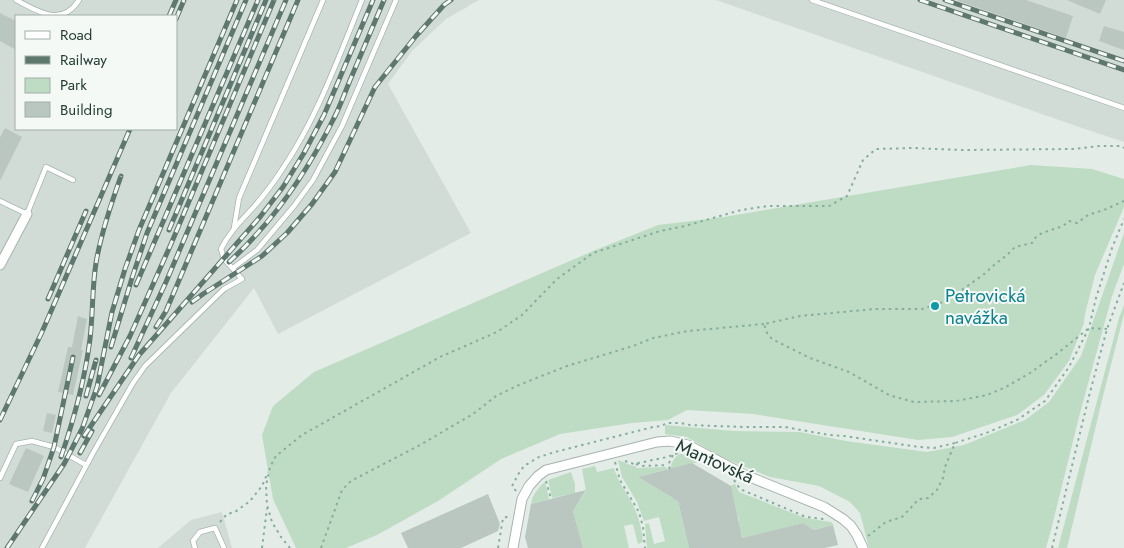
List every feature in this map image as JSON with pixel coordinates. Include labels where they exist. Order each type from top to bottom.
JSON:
[{"type":"street","points":[[0,265],[27,214]]},
{"type":"street","name":"Mantovská","points":[[512,548],[522,499],[529,486],[546,470],[664,441],[688,446],[745,475],[824,507],[851,526],[862,545]]},
{"type":"lane","points":[[16,0],[46,15]]},
{"type":"lane","points":[[64,15],[79,0]]},
{"type":"lane","points":[[234,229],[239,198],[323,0]]},
{"type":"lane","points":[[42,548],[86,465],[133,383],[145,366],[224,289],[242,278],[224,259],[221,249],[227,237],[269,189],[284,168],[303,135],[362,0]]},
{"type":"lane","points":[[233,268],[257,250],[313,180],[342,126],[396,0]]},
{"type":"lane","points":[[812,0],[1124,108]]},
{"type":"lane","points":[[0,201],[27,214],[46,168],[73,180]]},
{"type":"lane","points":[[0,478],[16,444],[32,441],[54,447],[86,465]]},
{"type":"lane","points":[[195,548],[193,541],[200,532],[215,528],[224,548]]},
{"type":"path","points":[[215,528],[227,514],[235,512],[250,501],[262,486],[276,456],[302,435],[440,357],[497,332],[522,315],[557,279],[593,253],[660,231],[741,210],[768,206],[829,206],[848,196],[864,160],[876,149],[1073,149],[1100,146],[1121,146],[1124,148]]},
{"type":"path","points":[[321,548],[342,490],[351,481],[420,445],[473,414],[496,396],[519,384],[653,338],[688,331],[764,324],[810,315],[875,309],[922,309],[946,301],[1008,255],[1015,247],[1032,243],[1042,232],[1063,226],[1069,221],[1076,223],[1088,215],[1124,201]]},
{"type":"path","points":[[662,426],[666,423],[680,423],[690,425],[785,427],[830,435],[934,448],[986,433],[1016,420],[1045,401],[1069,368],[1089,328],[1096,298],[1112,248],[1124,219]]},
{"type":"path","points":[[1052,548],[1107,328],[1124,283]]},
{"type":"path","points":[[764,324],[767,333],[772,339],[810,358],[849,372],[888,395],[914,402],[956,401],[987,395],[1006,387],[1030,373],[1089,328],[1107,328]]},
{"type":"path","points":[[862,545],[877,528],[886,522],[902,517],[919,499],[928,498],[937,490],[955,443]]},
{"type":"path","points":[[634,464],[673,455],[681,451]]},
{"type":"path","points":[[668,465],[673,455]]},
{"type":"path","points":[[645,548],[638,512],[620,480],[614,459],[618,458],[641,466],[668,465]]},
{"type":"path","points":[[668,465],[670,469]]},
{"type":"path","points":[[262,548],[267,505],[266,486],[270,467]]},
{"type":"path","points":[[733,477],[740,490],[806,516],[831,520]]},
{"type":"path","points":[[548,486],[551,499]]},
{"type":"path","points":[[267,505],[272,522],[290,548]]},
{"type":"shaded area","points":[[0,0],[479,0],[446,19],[412,51],[388,84],[471,233],[278,334],[254,288],[171,393],[85,548],[0,548]]},
{"type":"shaded area","points":[[716,0],[1124,0],[1124,142],[1082,128]]},
{"type":"shaded area","points":[[222,512],[232,548],[158,548],[191,520]]},
{"type":"green space","points":[[1031,165],[1092,169],[1124,179],[1124,207],[1095,275],[1084,323],[1069,361],[1044,395],[1017,415],[952,437],[918,440],[753,414],[687,410],[668,420],[632,423],[560,434],[501,459],[438,501],[377,535],[346,548],[296,548],[273,499],[262,435],[273,406],[314,372],[593,251],[658,225],[724,217]]},
{"type":"green space","points":[[1124,233],[1124,264],[1112,296],[1046,548],[869,548],[860,513],[850,502],[819,486],[770,477],[721,457],[687,437],[665,434],[665,425],[734,431],[800,432],[846,441],[927,452],[964,445],[1025,420],[1049,402],[1081,356]]},
{"type":"green space","points":[[1124,305],[1124,314],[1067,548],[1058,548],[1119,318]]},
{"type":"green space","points":[[681,453],[698,462],[671,469],[671,464]]},
{"type":"green space","points":[[618,460],[636,466],[636,468],[665,467],[668,469],[638,477],[673,498],[677,497],[689,548],[647,548],[645,524],[649,523],[654,544],[665,541],[659,517],[644,521],[637,502],[622,477]]},
{"type":"green space","points":[[595,466],[597,472],[614,468],[636,511],[643,542],[638,544],[633,524],[624,526],[629,548],[583,548],[573,511],[586,491],[582,469]]},
{"type":"green space","points":[[571,472],[575,484],[575,493],[552,498],[548,480]]},
{"type":"green space","points":[[545,482],[549,499],[531,504],[536,492]]},
{"type":"green space","points":[[735,484],[739,492],[805,518],[831,522],[833,525],[814,530],[803,523],[742,538],[730,486]]},
{"type":"building","points":[[958,0],[1026,0],[1073,16],[1066,38]]},
{"type":"building","points":[[1067,0],[1106,0],[1100,14]]},
{"type":"building","points":[[0,13],[15,20],[15,49],[0,41]]},
{"type":"building","points":[[1104,26],[1124,32],[1124,50],[1099,41]]},
{"type":"building","points":[[5,128],[22,137],[0,181],[0,137]]},
{"type":"building","points":[[78,316],[87,319],[81,350],[83,350],[73,395],[58,392],[68,347],[72,347]]},
{"type":"building","points":[[47,413],[56,415],[52,433],[43,431]]},
{"type":"building","points":[[26,448],[44,456],[28,492],[9,484]]},
{"type":"building","points":[[692,463],[731,486],[742,538],[803,523],[814,530],[833,525],[838,545],[825,548],[689,548],[678,501],[638,477]]},
{"type":"building","points":[[586,490],[573,511],[583,548],[528,548],[525,537],[531,504]]},
{"type":"building","points":[[488,494],[500,524],[498,531],[461,548],[408,548],[401,533]]},
{"type":"railway","points":[[169,15],[176,0]]},
{"type":"railway","points":[[178,15],[184,0]]},
{"type":"railway","points":[[7,548],[64,464],[82,429],[97,387],[112,312],[139,230],[237,0]]},
{"type":"railway","points":[[111,347],[147,233],[246,0]]},
{"type":"railway","points":[[136,285],[258,0]]},
{"type":"railway","points":[[169,230],[266,0]]},
{"type":"railway","points":[[99,395],[130,336],[171,244],[274,0]]},
{"type":"railway","points":[[131,358],[166,282],[286,0]]},
{"type":"railway","points":[[156,327],[166,311],[298,0]]},
{"type":"railway","points":[[84,436],[139,355],[260,217],[283,187],[324,115],[373,0]]},
{"type":"railway","points":[[229,262],[274,214],[312,159],[338,110],[384,0]]},
{"type":"railway","points":[[192,302],[262,256],[287,233],[312,204],[335,172],[375,87],[416,36],[444,5],[451,0]]},
{"type":"railway","points":[[920,0],[1124,70]]},
{"type":"railway","points":[[945,0],[1124,61]]},
{"type":"railway","points":[[0,420],[42,332],[130,130]]},
{"type":"railway","points":[[61,457],[75,414],[85,369],[90,339],[98,252],[121,176]]},
{"type":"railway","points":[[48,299],[86,211]]},
{"type":"railway","points":[[32,501],[43,479],[54,447],[73,357]]},
{"type":"railway","points":[[86,396],[96,360]]},
{"type":"railway","points":[[80,453],[92,431]]},
{"type":"place","name":"Petrovická navážka","points":[[935,306]]}]
